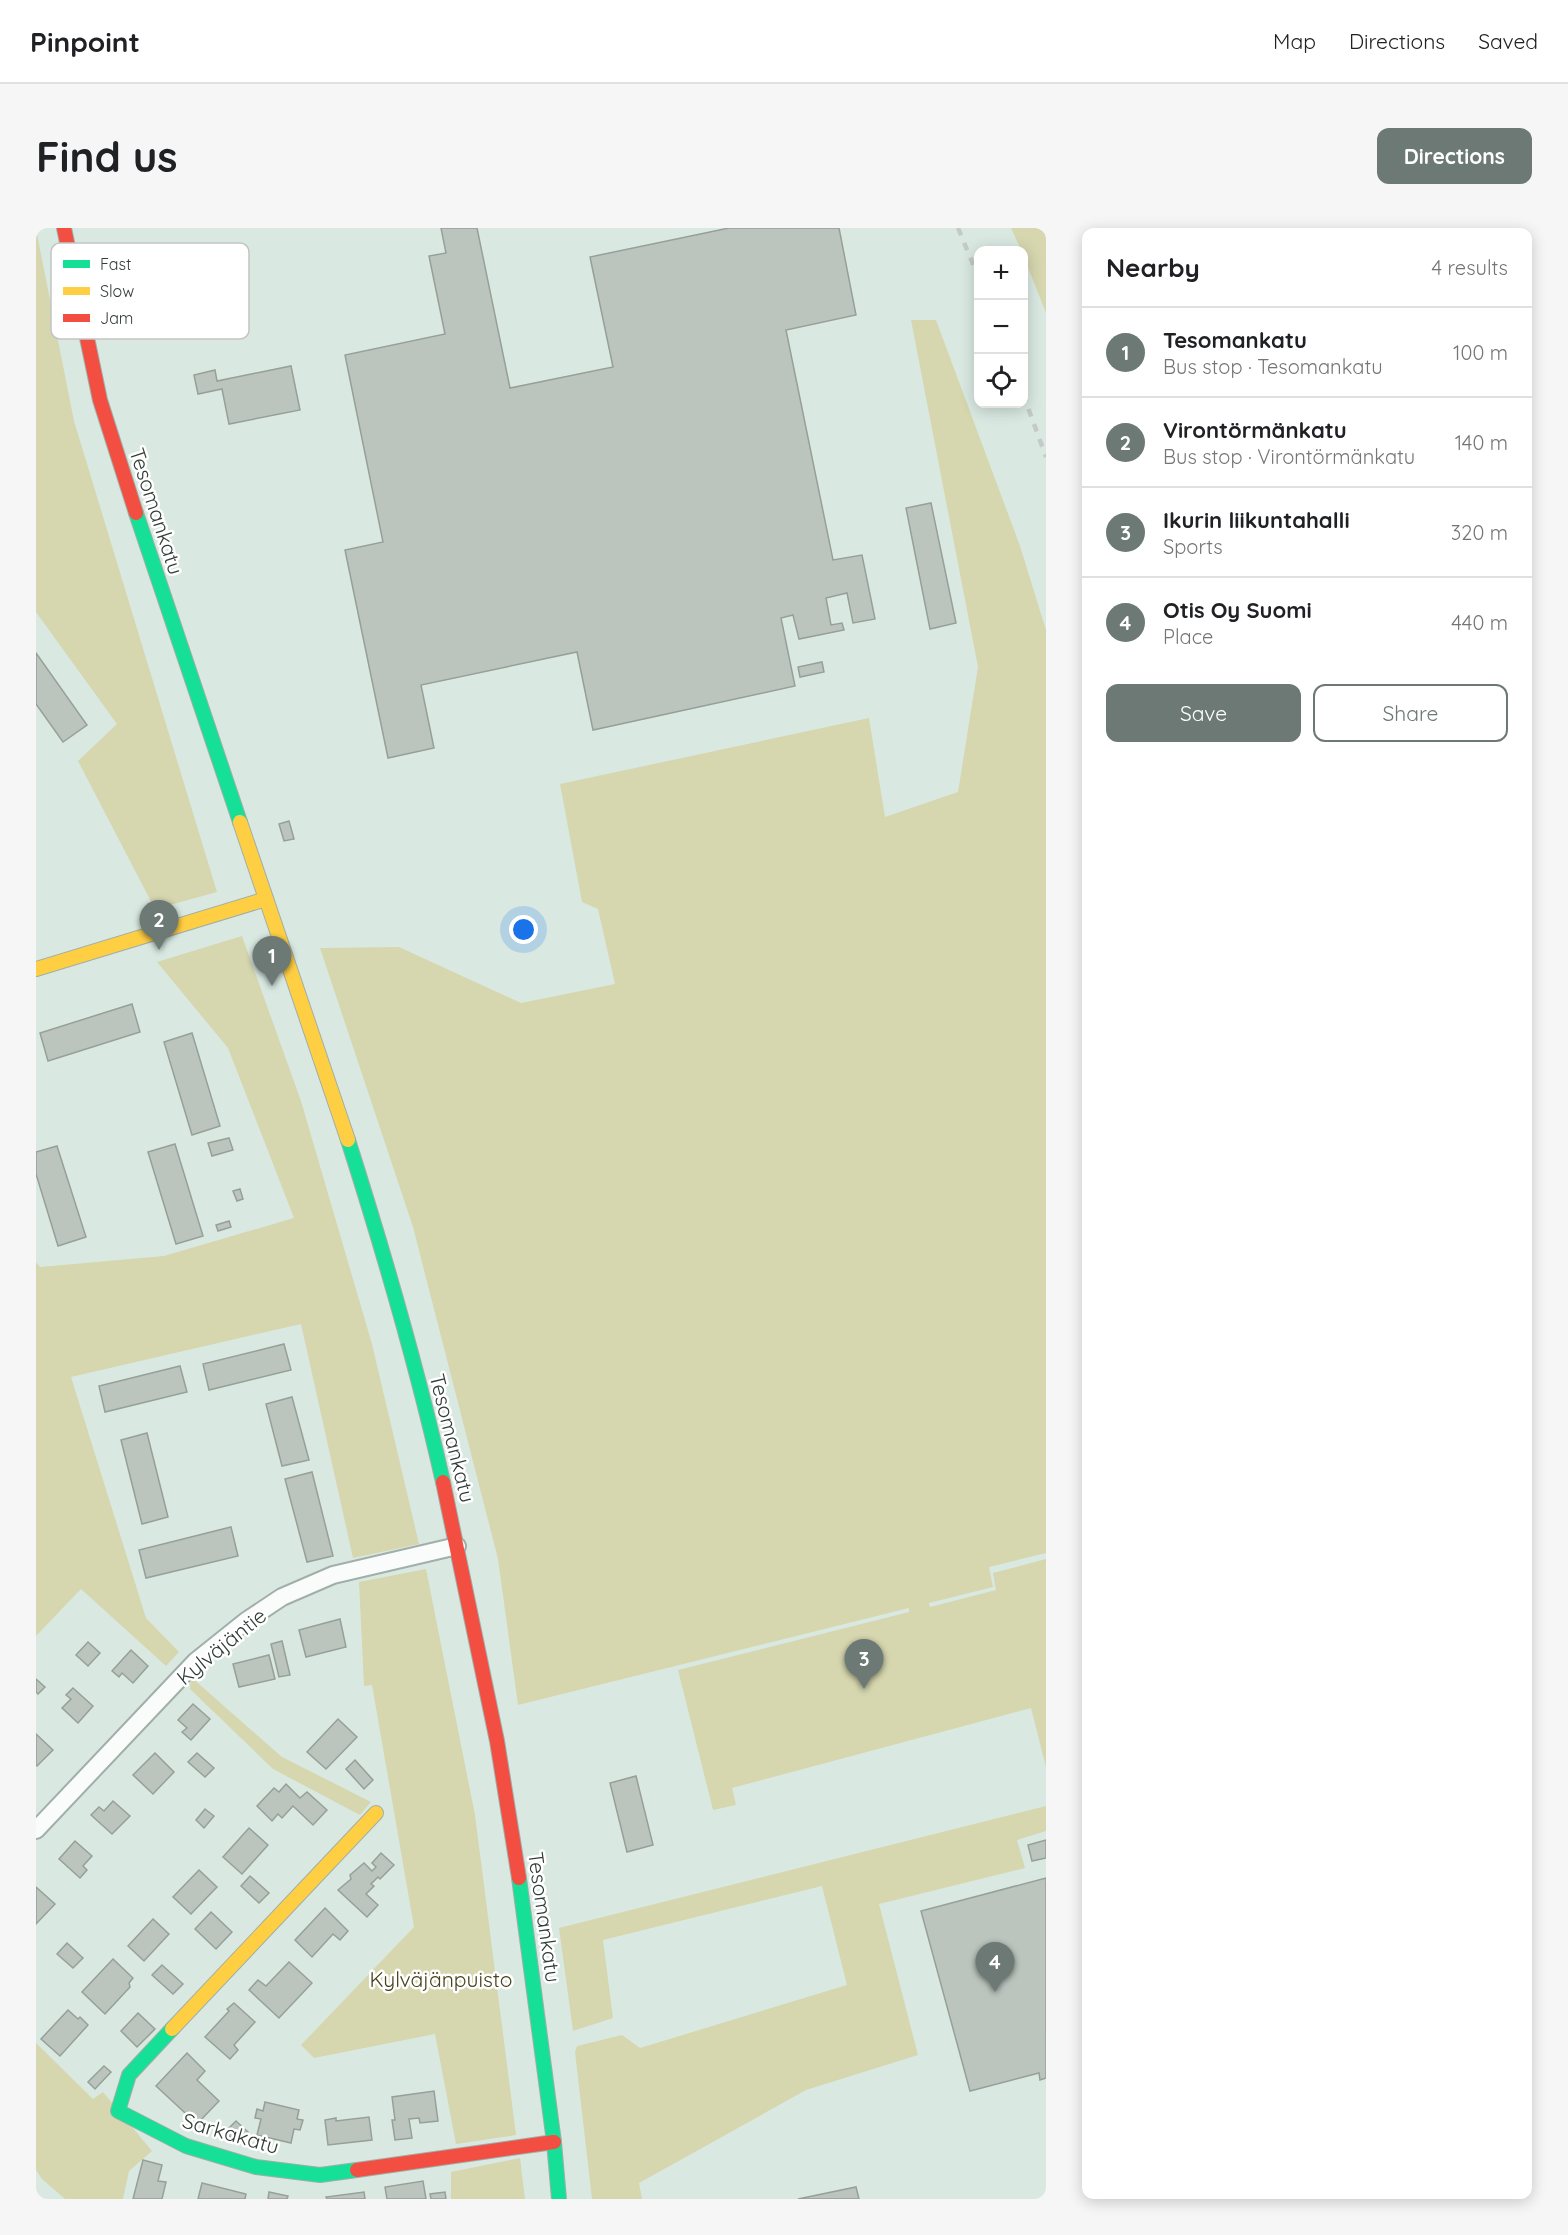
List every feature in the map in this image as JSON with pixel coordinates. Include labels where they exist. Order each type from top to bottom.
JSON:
[{"type":"main road","name":"Tesomankatu","points":[[64,228],[67,243]]},
{"type":"main road","name":"Tesomankatu","points":[[87,339],[100,400],[152,565],[376,1228],[430,1424],[497,1741],[525,1922],[560,2199]]},
{"type":"main road","points":[[36,969],[266,898]]},
{"type":"main road","name":"Sarkakatu","points":[[376,1813],[129,2075],[118,2111],[186,2146],[256,2167],[320,2175],[554,2142]]},
{"type":"street","name":"Kylväjäntie","points":[[36,1830],[196,1661],[246,1621],[282,1598],[333,1575],[457,1546]]},
{"type":"green space","points":[[1011,228],[1046,228],[1046,313],[1028,267],[1028,246],[1019,246]]},
{"type":"green space","points":[[36,229],[51,305],[51,339],[58,339],[74,421],[217,892],[155,909],[78,761],[117,724],[36,612]]},
{"type":"green space","points":[[911,320],[936,320],[1020,546],[1046,630],[1046,1553],[989,1567],[993,1587],[929,1603],[930,1607],[996,1590],[993,1573],[1046,1559],[1046,1767],[1031,1708],[732,1788],[736,1805],[713,1810],[678,1670],[909,1612],[909,1608],[518,1705],[498,1559],[413,1227],[320,948],[399,947],[521,1003],[615,984],[598,909],[582,902],[560,784],[869,718],[885,817],[958,792],[978,667]]},
{"type":"green space","points":[[242,936],[301,1101],[372,1344],[419,1544],[353,1558],[301,1324],[71,1377],[146,1618],[179,1652],[166,1666],[81,1589],[36,1636],[36,1262],[40,1267],[164,1256],[294,1218],[228,1048],[157,962]]},
{"type":"green space","name":"Kylväjänpuisto","points":[[426,1569],[475,1815],[516,2135],[456,2144],[435,2034],[314,2058],[301,2045],[414,1927],[372,1685],[364,1686],[359,1582]]},
{"type":"green space","points":[[191,1677],[282,1757],[371,1802],[360,1815],[273,1769],[190,1689]]},
{"type":"green space","points":[[1046,1806],[1046,1831],[1017,1840],[1025,1868],[879,1904],[918,2055],[806,2090],[639,2183],[642,2199],[592,2199],[575,2052],[577,2046],[622,2035],[640,2048],[847,1985],[822,1886],[603,1940],[613,2018],[573,2031],[559,1928]]},
{"type":"green space","points":[[36,2043],[93,2099],[103,2092],[152,2151],[129,2171],[123,2199],[65,2199],[42,2179],[36,2170]]},
{"type":"green space","points":[[520,2158],[525,2199],[451,2199],[451,2172]]},
{"type":"building","points":[[441,228],[477,228],[510,388],[613,367],[590,257],[729,228],[839,228],[856,315],[786,330],[833,560],[862,555],[875,619],[853,623],[847,593],[826,598],[831,625],[842,623],[844,630],[799,639],[793,615],[781,618],[795,686],[593,730],[577,652],[421,685],[434,748],[388,758],[345,550],[383,542],[345,355],[445,334],[429,256],[446,253]]},
{"type":"building","points":[[291,366],[300,410],[229,424],[222,389],[198,394],[194,375],[215,370],[217,381]]},
{"type":"building","points":[[931,503],[956,623],[930,629],[906,508]]},
{"type":"building","points":[[36,653],[87,725],[63,742],[36,704]]},
{"type":"building","points":[[822,662],[824,672],[800,677],[798,667]]},
{"type":"building","points":[[289,821],[294,839],[284,841],[279,824]]},
{"type":"building","points":[[132,1004],[140,1032],[48,1061],[40,1033]]},
{"type":"building","points":[[192,1033],[220,1126],[192,1135],[164,1042]]},
{"type":"building","points":[[229,1138],[233,1150],[212,1156],[208,1143]]},
{"type":"building","points":[[175,1144],[203,1236],[176,1244],[148,1152]]},
{"type":"building","points":[[57,1146],[86,1237],[58,1246],[36,1174],[36,1152]]},
{"type":"building","points":[[240,1189],[243,1199],[237,1201],[233,1191]]},
{"type":"building","points":[[229,1221],[231,1227],[218,1231],[216,1225]]},
{"type":"building","points":[[284,1344],[291,1370],[209,1390],[203,1364]]},
{"type":"building","points":[[180,1366],[187,1392],[105,1412],[99,1386]]},
{"type":"building","points":[[292,1397],[309,1460],[282,1466],[266,1404]]},
{"type":"building","points":[[147,1433],[168,1517],[142,1524],[121,1440]]},
{"type":"building","points":[[312,1472],[333,1556],[307,1562],[285,1479]]},
{"type":"building","points":[[231,1527],[238,1556],[146,1578],[139,1550]]},
{"type":"building","points":[[340,1619],[346,1647],[306,1657],[299,1630]]},
{"type":"building","points":[[282,1641],[290,1675],[279,1677],[271,1644]]},
{"type":"building","points":[[88,1642],[100,1653],[88,1666],[76,1655]]},
{"type":"building","points":[[131,1650],[148,1666],[133,1683],[122,1673],[119,1677],[112,1671]]},
{"type":"building","points":[[269,1655],[275,1679],[239,1687],[233,1664]]},
{"type":"building","points":[[36,1679],[45,1687],[38,1694],[36,1692]]},
{"type":"building","points":[[73,1688],[93,1706],[78,1723],[62,1708],[71,1699],[66,1695]]},
{"type":"building","points":[[193,1704],[210,1719],[191,1740],[182,1732],[187,1728],[178,1720]]},
{"type":"building","points":[[338,1719],[357,1737],[326,1769],[307,1752]]},
{"type":"building","points":[[36,1734],[53,1750],[37,1766],[36,1765]]},
{"type":"building","points":[[155,1753],[174,1772],[153,1794],[133,1775]]},
{"type":"building","points":[[197,1753],[214,1768],[205,1777],[188,1762]]},
{"type":"building","points":[[355,1760],[373,1780],[364,1789],[346,1769]]},
{"type":"building","points":[[636,1776],[653,1845],[627,1852],[610,1783]]},
{"type":"building","points":[[286,1784],[300,1798],[307,1792],[327,1810],[313,1825],[293,1806],[282,1818],[278,1814],[272,1821],[257,1806],[274,1788],[279,1792]]},
{"type":"building","points":[[113,1801],[130,1816],[112,1834],[91,1815],[99,1807],[104,1811]]},
{"type":"building","points":[[205,1809],[214,1816],[204,1828],[196,1820]]},
{"type":"building","points":[[249,1828],[268,1845],[242,1874],[223,1857]]},
{"type":"building","points":[[1046,1840],[1046,1858],[1032,1861],[1028,1845]]},
{"type":"building","points":[[75,1841],[92,1856],[83,1866],[87,1870],[80,1878],[59,1859]]},
{"type":"building","points":[[381,1853],[394,1865],[380,1879],[378,1877],[371,1884],[374,1886],[366,1894],[378,1905],[367,1917],[338,1890],[364,1863],[372,1871],[376,1867],[372,1863]]},
{"type":"building","points":[[199,1870],[217,1887],[191,1914],[173,1897]]},
{"type":"building","points":[[250,1876],[269,1893],[259,1903],[241,1886]]},
{"type":"building","points":[[1046,1878],[1046,2078],[1040,2080],[1039,2073],[970,2091],[921,1911]]},
{"type":"building","points":[[36,1887],[55,1904],[36,1924]]},
{"type":"building","points":[[325,1908],[348,1931],[340,1940],[333,1934],[312,1957],[295,1940]]},
{"type":"building","points":[[211,1912],[232,1932],[216,1949],[195,1929]]},
{"type":"building","points":[[153,1919],[169,1934],[144,1961],[128,1946]]},
{"type":"building","points":[[67,1943],[83,1958],[73,1968],[57,1954]]},
{"type":"building","points":[[113,1959],[133,1978],[129,1983],[130,1987],[105,2014],[82,1992]]},
{"type":"building","points":[[289,1962],[312,1983],[279,2018],[249,1990],[258,1980],[266,1986]]},
{"type":"building","points":[[162,1965],[183,1984],[173,1994],[152,1975]]},
{"type":"building","points":[[234,2003],[255,2022],[234,2045],[238,2050],[230,2059],[205,2037]]},
{"type":"building","points":[[68,2010],[88,2025],[60,2056],[41,2039]]},
{"type":"building","points":[[138,2013],[155,2029],[137,2047],[121,2031]]},
{"type":"building","points":[[187,2053],[205,2071],[197,2080],[219,2101],[197,2124],[156,2086]]},
{"type":"building","points":[[104,2066],[111,2072],[95,2089],[88,2082]]},
{"type":"building","points":[[434,2091],[438,2121],[420,2123],[419,2118],[409,2119],[412,2138],[395,2140],[392,2097]]},
{"type":"building","points":[[265,2102],[299,2110],[297,2119],[303,2120],[300,2130],[294,2129],[291,2143],[257,2135],[261,2119],[255,2118],[257,2109],[263,2111]]},
{"type":"building","points":[[369,2117],[372,2140],[328,2145],[325,2120]]},
{"type":"building","points":[[236,2121],[248,2132],[237,2143],[225,2132]]},
{"type":"building","points":[[143,2160],[162,2165],[158,2181],[166,2182],[162,2199],[133,2199]]},
{"type":"building","points":[[423,2181],[426,2199],[387,2199],[385,2187]]},
{"type":"building","points":[[202,2183],[246,2194],[245,2199],[198,2199]]},
{"type":"building","points":[[856,2187],[859,2199],[798,2199]]},
{"type":"building","points":[[269,2192],[288,2196],[287,2199],[268,2199]]},
{"type":"building","points":[[364,2192],[365,2199],[327,2199],[326,2197]]},
{"type":"building","points":[[445,2192],[446,2199],[431,2199],[430,2194]]},
{"type":"railway","points":[[958,228],[974,266]]},
{"type":"railway","points":[[1028,408],[1046,457]]},
{"type":"traffic: fast","points":[[136,513],[240,822]]},
{"type":"traffic: fast","points":[[348,1140],[399,1310],[443,1482]]},
{"type":"traffic: fast","points":[[519,1878],[554,2142],[559,2199]]},
{"type":"traffic: fast","points":[[172,2029],[129,2075],[118,2111],[186,2146],[256,2167],[320,2175],[357,2170]]},
{"type":"traffic: slow","points":[[240,822],[348,1140]]},
{"type":"traffic: slow","points":[[36,969],[266,899]]},
{"type":"traffic: slow","points":[[172,2029],[376,1813]]},
{"type":"traffic: jam","points":[[64,228],[67,243]]},
{"type":"traffic: jam","points":[[87,339],[100,400],[136,513]]},
{"type":"traffic: jam","points":[[443,1482],[497,1741],[519,1878]]},
{"type":"traffic: jam","points":[[357,2170],[554,2142]]},
{"type":"place","name":"Virontörmänkatu","points":[[159,950]]},
{"type":"place","name":"Tesomankatu","points":[[272,986]]},
{"type":"place","name":"Ikurin liikuntahalli","points":[[864,1689]]},
{"type":"place","name":"Otis Oy Suomi","points":[[995,1992]]}]
